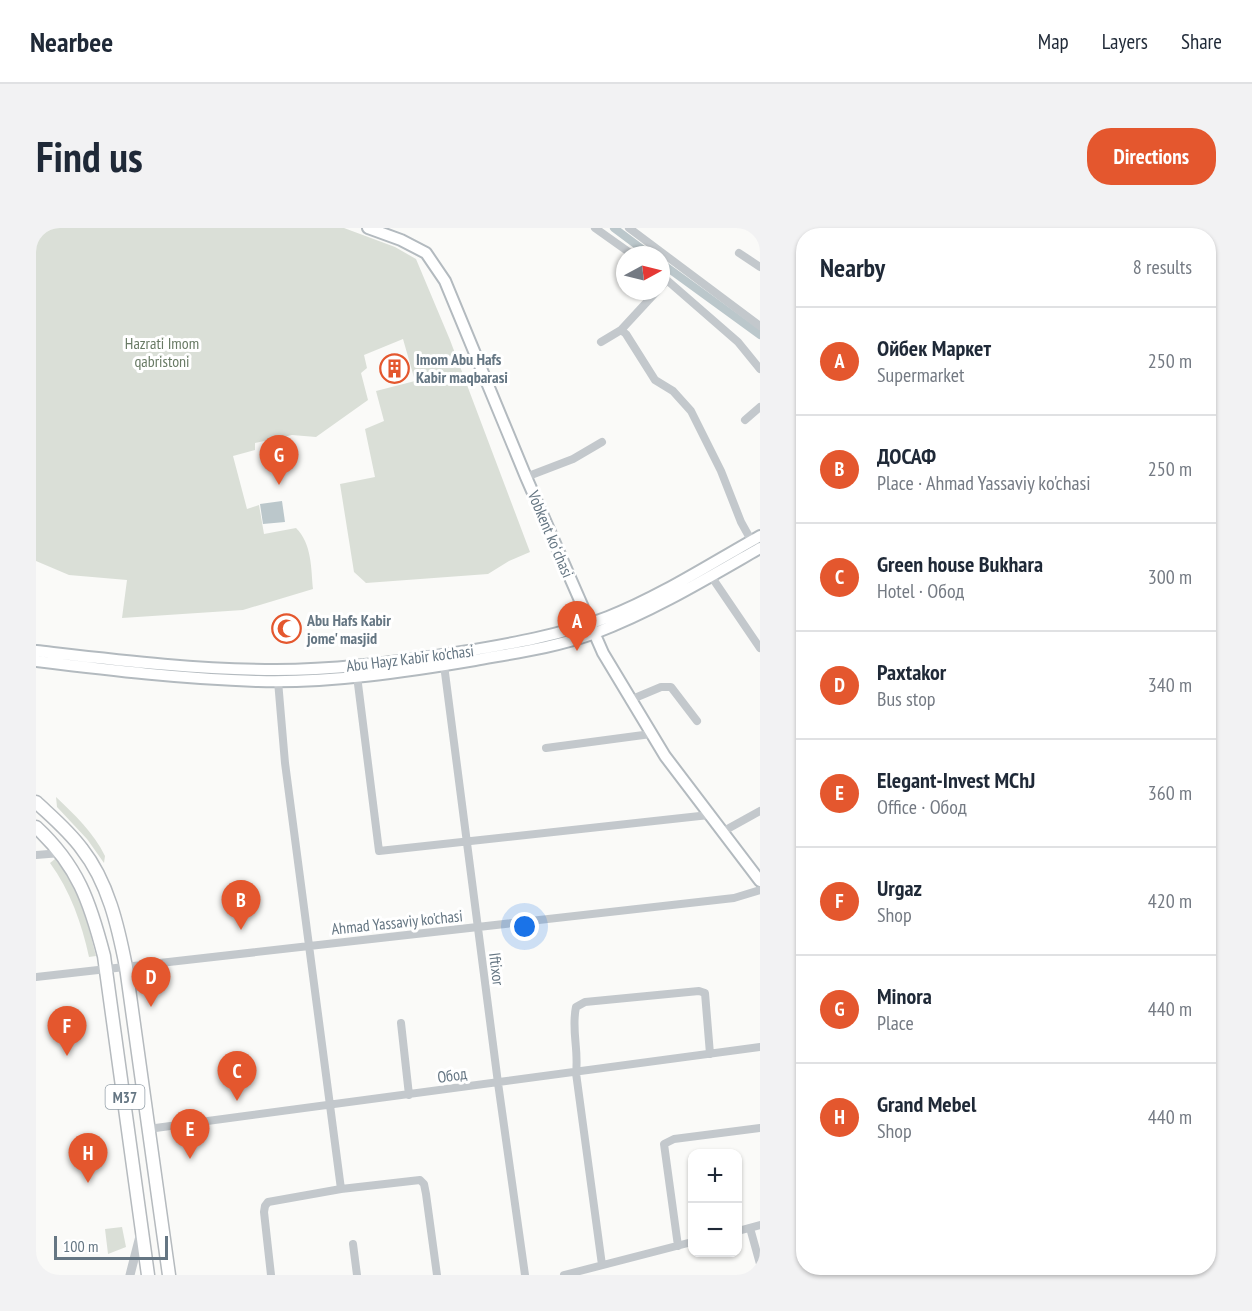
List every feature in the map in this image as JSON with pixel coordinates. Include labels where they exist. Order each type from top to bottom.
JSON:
[{"type":"main road","name":"Vobkent koʻchasi","points":[[368,228],[401,240],[426,253],[445,281],[591,628],[651,734],[760,881]]},
{"type":"main road","name":"Abu Hayz Kabir ko'chasi","points":[[36,651],[63,659],[197,678],[278,681],[357,676],[444,665],[504,655],[653,607],[711,576],[757,541]]},
{"type":"main road","name":"Abu Hayz Kabir ko'chasi","points":[[36,661],[63,659],[279,670],[323,668],[481,649],[591,628],[757,541]]},
{"type":"main road","name":"M37","points":[[36,802],[69,833],[93,866],[111,906],[126,967],[169,1275]]},
{"type":"main road","name":"M37","points":[[36,827],[61,853],[73,871],[96,925],[107,969],[148,1275]]},
{"type":"street","points":[[595,228],[620,246]]},
{"type":"street","points":[[629,228],[760,326]]},
{"type":"street","points":[[739,254],[760,267]]},
{"type":"street","points":[[670,282],[738,342],[760,369]]},
{"type":"street","points":[[602,342],[621,330],[649,300]]},
{"type":"street","points":[[621,330],[626,334],[656,380],[673,391],[691,411],[721,471],[741,522],[757,541]]},
{"type":"street","points":[[745,420],[760,407]]},
{"type":"street","points":[[526,477],[573,459],[602,442]]},
{"type":"street","points":[[711,576],[760,648]]},
{"type":"street","name":"Iftixor","points":[[444,665],[525,1275]]},
{"type":"street","points":[[357,676],[379,851],[709,815]]},
{"type":"street","points":[[278,681],[285,763],[341,1189]]},
{"type":"street","points":[[630,700],[661,687],[671,687],[697,721]]},
{"type":"street","points":[[546,748],[651,734]]},
{"type":"street","points":[[722,832],[760,811]]},
{"type":"street","points":[[36,855],[61,853]]},
{"type":"street","name":"Ahmad Yassaviy ko'chasi","points":[[36,977],[734,898],[760,890]]},
{"type":"street","points":[[602,1265],[576,1073],[577,1050],[573,1020],[576,1007],[585,1002],[699,991],[705,993],[711,1054]]},
{"type":"street","points":[[401,1023],[409,1095]]},
{"type":"street","name":"Обод","points":[[148,1129],[760,1047]]},
{"type":"street","points":[[678,1246],[664,1144],[674,1139],[760,1128]]},
{"type":"street","points":[[271,1275],[265,1206],[272,1200],[420,1180],[426,1194],[437,1275]]},
{"type":"street","points":[[130,1275],[143,1225]]},
{"type":"street","points":[[742,1230],[760,1225]]},
{"type":"street","points":[[750,1228],[760,1264]]},
{"type":"street","points":[[564,1275],[688,1243]]},
{"type":"street","points":[[353,1244],[357,1275]]},
{"type":"green space","name":"Hazrati Imom qabristoni","points":[[36,228],[344,228],[395,247],[416,259],[450,340],[530,552],[488,574],[366,583],[354,572],[340,484],[375,477],[365,429],[384,421],[376,391],[415,381],[403,339],[364,355],[367,368],[361,373],[368,400],[316,437],[292,435],[255,443],[255,450],[233,456],[247,509],[259,505],[264,534],[296,528],[301,534],[310,557],[313,589],[243,610],[122,618],[127,580],[69,575],[36,561]]},
{"type":"green space","points":[[56,797],[95,839],[105,856],[104,863],[87,839],[57,807]]},
{"type":"green space","points":[[55,859],[76,893],[86,918],[96,956],[89,957],[74,908],[64,884],[50,863]]},
{"type":"green space","points":[[122,1227],[126,1247],[108,1254],[105,1229]]},
{"type":"shaded area","points":[[282,501],[285,522],[263,524],[260,504]]},
{"type":"waterway","points":[[614,228],[638,246]]},
{"type":"waterway","points":[[670,270],[760,335]]},
{"type":"place","name":"Imom Abu Hafs Kabir maqbarasi","points":[[395,368]]},
{"type":"place","name":"Minora","points":[[279,485]]},
{"type":"place","name":"Abu Hafs Kabir jome' masjid","points":[[286,629]]},
{"type":"place","name":"Ойбек Маркет","points":[[577,651]]},
{"type":"place","name":"ДОСАФ","points":[[241,930]]},
{"type":"place","name":"Paxtakor","points":[[151,1007]]},
{"type":"place","name":"Urgaz","points":[[67,1056]]},
{"type":"place","name":"Green house Bukhara","points":[[237,1101]]},
{"type":"place","name":"Elegant-Invest MChJ","points":[[190,1159]]},
{"type":"place","name":"Grand Mebel","points":[[88,1183]]}]
